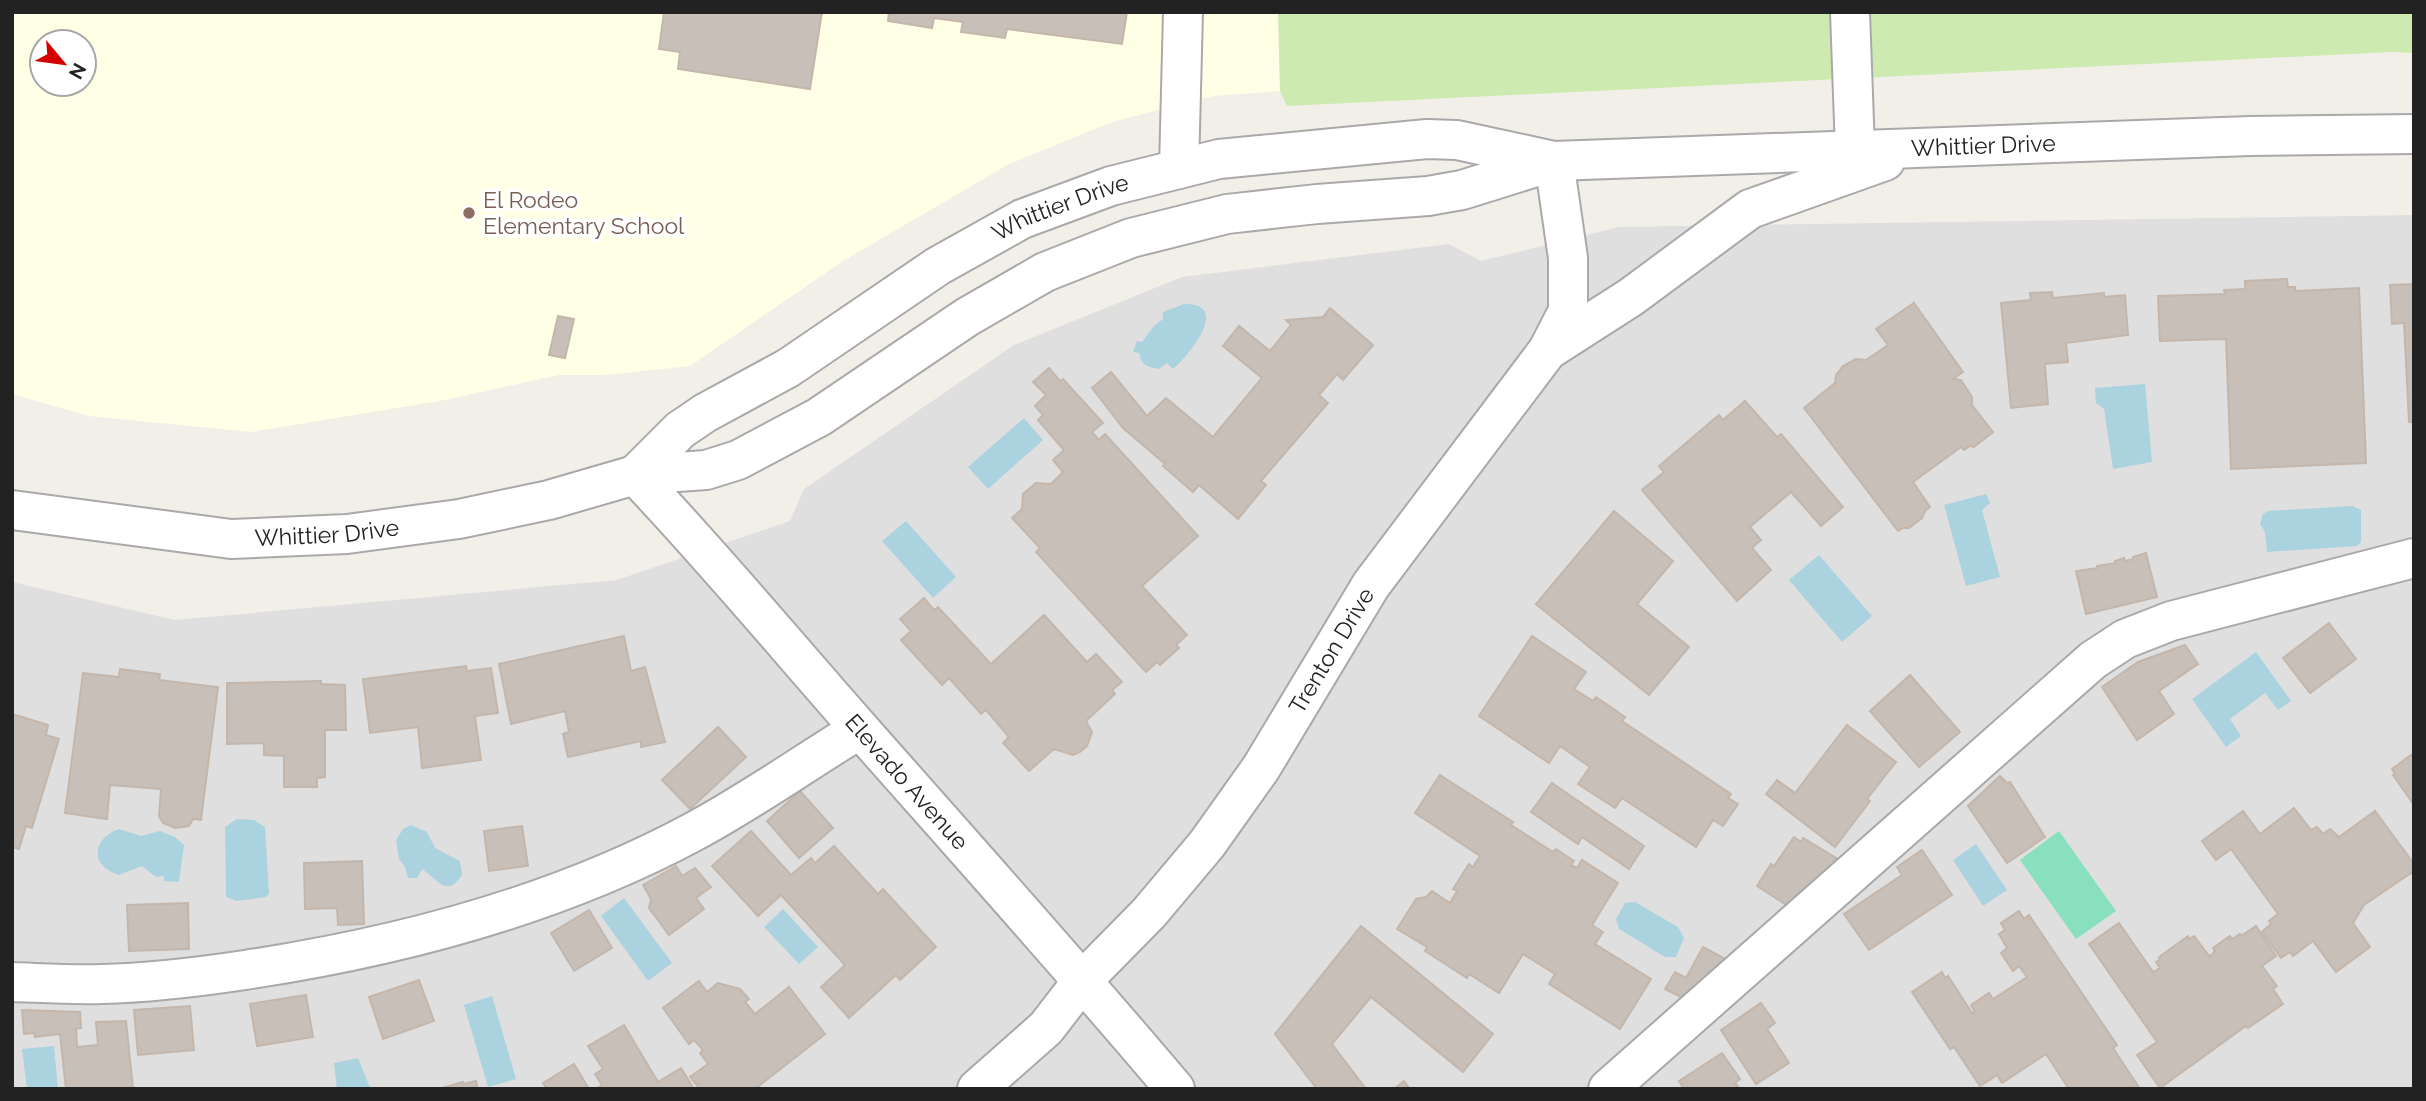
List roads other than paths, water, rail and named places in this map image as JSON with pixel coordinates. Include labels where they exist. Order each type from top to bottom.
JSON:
[{"type":"street","points":[[1180,169],[1183,12]]},
{"type":"street","points":[[1850,12],[1855,150]]},
{"type":"street","name":"Whittier Drive","points":[[635,475],[680,430],[705,413],[788,368],[938,266],[1022,219],[1111,186],[1219,159],[1426,139],[1457,140],[1554,161],[2250,136],[2414,134]]},
{"type":"street","points":[[1548,350],[1631,296],[1750,209],[1924,147]]},
{"type":"street","name":"Whittier Drive","points":[[12,510],[231,539],[347,534],[459,519],[549,500],[635,475],[706,470],[738,460],[819,417],[967,317],[1045,272],[1131,238],[1227,214],[1429,196],[1462,190],[1554,161]]},
{"type":"street","name":"Trenton Drive","points":[[977,1089],[1046,1028],[1083,980],[1149,913],[1207,844],[1261,768],[1371,585],[1548,350],[1568,311],[1568,258],[1554,161]]},
{"type":"street","name":"Elevado Avenue","points":[[635,475],[687,530],[1083,980],[1175,1089]]},
{"type":"street","points":[[1608,1089],[2093,660],[2126,639],[2171,621],[2414,558]]},
{"type":"street","points":[[12,982],[102,984],[200,976],[293,963],[408,939],[507,909],[600,876],[692,832],[775,784],[860,729]]},
{"type":"water","points":[[1184,304],[1198,306],[1205,312],[1203,331],[1196,342],[1173,369],[1167,363],[1159,369],[1145,365],[1139,353],[1133,352],[1137,341],[1142,342],[1163,319],[1163,312]]},
{"type":"water","points":[[2145,384],[2152,462],[2113,469],[2104,409],[2096,403],[2095,388]]},
{"type":"water","points":[[1024,418],[1043,440],[988,489],[968,467]]},
{"type":"water","points":[[1986,494],[1990,503],[1982,510],[2000,577],[1966,586],[1944,505]]},
{"type":"water","points":[[2353,506],[2361,510],[2361,542],[2357,546],[2267,552],[2265,532],[2260,524],[2263,514],[2268,511]]},
{"type":"water","points":[[906,521],[956,577],[933,598],[882,541]]},
{"type":"water","points":[[1819,555],[1872,616],[1842,642],[1789,580]]},
{"type":"water","points":[[2256,652],[2291,701],[2278,710],[2265,693],[2230,719],[2241,736],[2226,747],[2192,699]]},
{"type":"water","points":[[237,819],[254,820],[265,827],[269,894],[266,897],[237,901],[226,897],[225,827]]},
{"type":"water","points":[[411,825],[427,832],[435,848],[460,861],[462,874],[457,882],[442,885],[422,869],[417,878],[408,878],[399,859],[396,840],[403,829]]},
{"type":"water","points":[[119,829],[141,836],[160,831],[175,837],[184,845],[179,882],[164,881],[164,876],[156,877],[142,866],[119,875],[103,865],[99,859],[99,846],[110,833]]},
{"type":"water","points":[[1976,844],[2007,890],[1983,906],[1953,860]]},
{"type":"water","points":[[624,898],[672,963],[648,981],[601,916]]},
{"type":"water","points":[[1635,902],[1678,927],[1684,938],[1676,957],[1665,957],[1619,929],[1616,919],[1625,903]]},
{"type":"water","points":[[783,909],[818,947],[799,964],[764,927]]},
{"type":"water","points":[[492,996],[516,1079],[488,1087],[464,1005]]},
{"type":"water","points":[[54,1046],[58,1089],[27,1089],[22,1049]]},
{"type":"water","points":[[358,1058],[373,1089],[337,1089],[334,1063]]},
{"type":"place","name":"El Rodeo Elementary School","points":[[469,213]]}]
